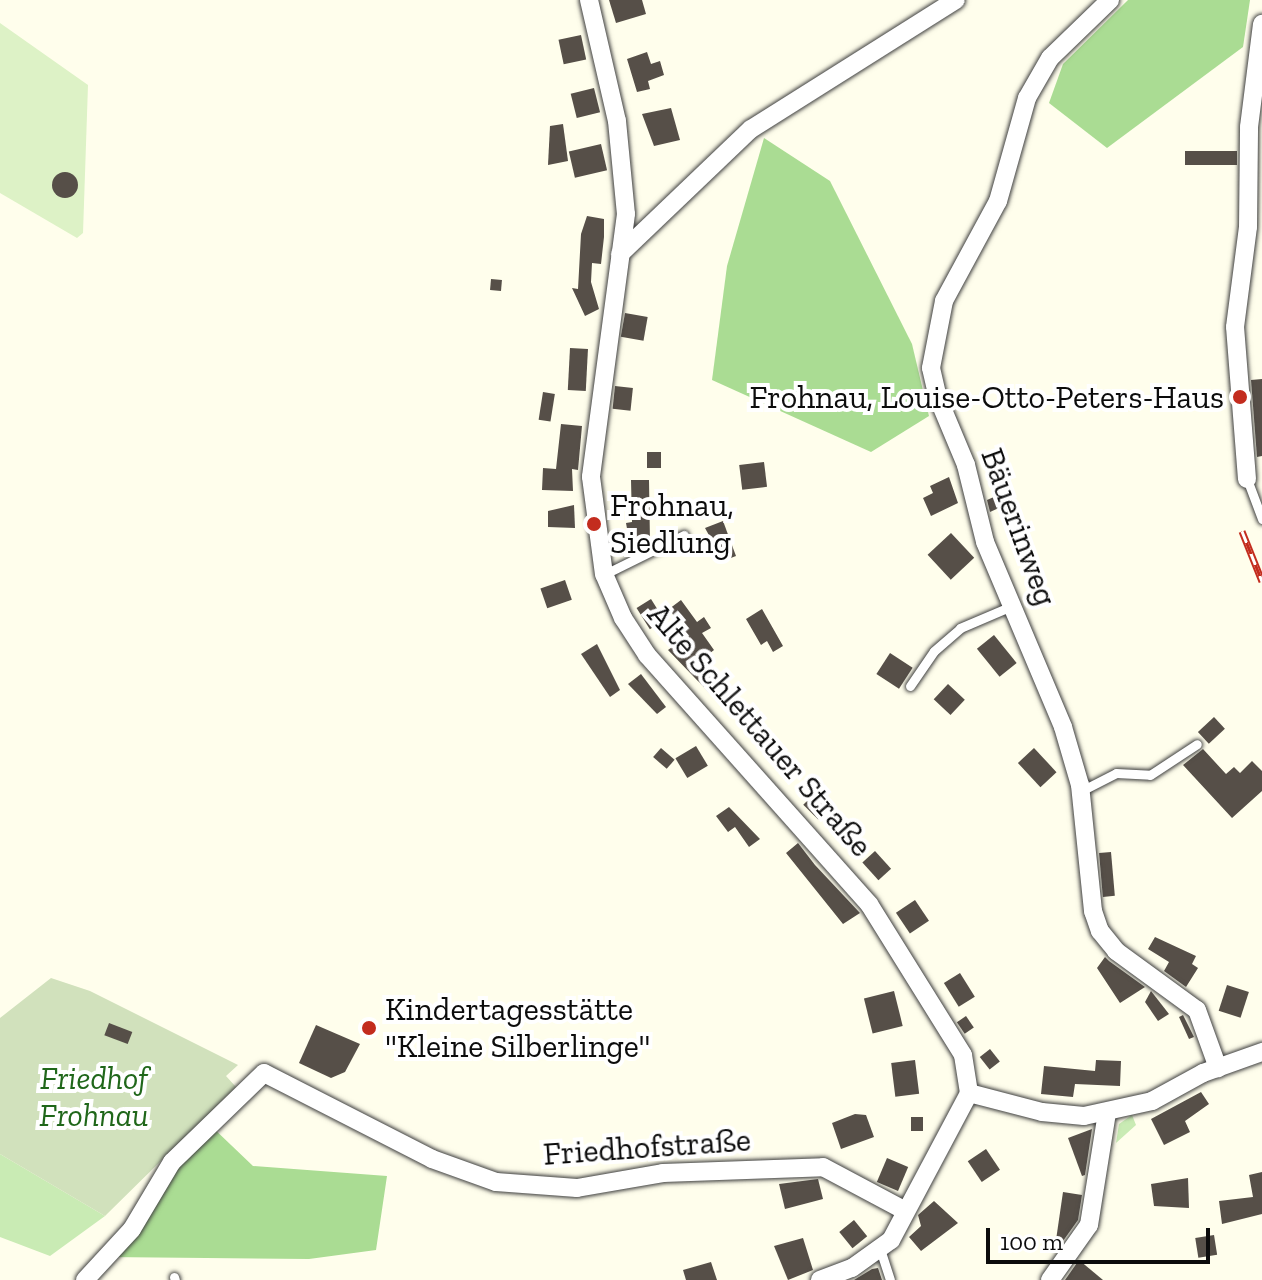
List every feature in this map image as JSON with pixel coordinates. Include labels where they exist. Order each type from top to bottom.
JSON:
[{"type":"street","name":"Alte Schlettauer Straße","points":[[589,0],[617,121],[626,214],[591,477],[604,574],[623,618],[647,655],[869,904],[963,1055],[969,1093]]},
{"type":"street","points":[[620,254],[650,221],[751,129],[956,0]]},
{"type":"street","name":"Bäuerinweg","points":[[1110,0],[1050,58],[1027,98],[998,201],[957,269],[934,336],[931,368],[938,398],[966,465],[985,542],[1063,727],[1081,791],[1093,911],[1100,931],[1116,951],[1197,1010],[1218,1068]]},
{"type":"street","points":[[1247,479],[1235,327],[1248,227],[1249,127],[1262,24]]},
{"type":"street","points":[[626,214],[650,221]]},
{"type":"street","points":[[820,1280],[881,1252],[969,1093],[1062,1115],[1107,1112],[1152,1101],[1218,1068],[1262,1052]]},
{"type":"street","name":"Friedhofstraße","points":[[85,1280],[132,1229],[172,1162],[264,1073],[432,1159],[496,1182],[577,1188],[663,1173],[823,1167],[904,1210]]},
{"type":"street","points":[[1050,1280],[1089,1225],[1107,1112]]},
{"type":"lane","points":[[1247,479],[1259,502],[1262,519]]},
{"type":"lane","points":[[604,574],[684,535]]},
{"type":"lane","points":[[910,686],[934,651],[960,628],[1014,605]]},
{"type":"lane","points":[[1081,791],[1116,773],[1150,775],[1197,744]]},
{"type":"lane","points":[[881,1252],[890,1280]]},
{"type":"green space","points":[[1128,0],[1250,0],[1243,47],[1107,148],[1049,103],[1063,64]]},
{"type":"green space","points":[[0,23],[88,85],[83,233],[77,238],[0,193]]},
{"type":"green space","points":[[764,138],[830,181],[912,344],[929,416],[871,452],[712,380],[727,266]]},
{"type":"green space","name":"Friedhof Frohnau","points":[[51,978],[90,991],[238,1065],[226,1076],[236,1087],[105,1216],[0,1154],[0,1018]]},
{"type":"green space","points":[[1132,1115],[1136,1125],[1116,1143],[1119,1124]]},
{"type":"green space","points":[[209,1124],[253,1166],[387,1176],[376,1250],[309,1259],[107,1257]]},
{"type":"green space","points":[[0,1154],[105,1216],[50,1256],[0,1237]]},
{"type":"building","points":[[609,0],[642,0],[646,14],[616,23]]},
{"type":"building","points":[[581,35],[586,59],[564,64],[559,40]]},
{"type":"building","points":[[647,52],[651,64],[660,61],[664,75],[648,81],[650,89],[637,92],[627,59]]},
{"type":"building","points":[[594,88],[600,112],[577,118],[571,94]]},
{"type":"building","points":[[671,108],[680,140],[654,146],[642,114]]},
{"type":"building","points":[[563,124],[568,161],[548,165],[550,126]]},
{"type":"building","points":[[601,144],[607,170],[575,178],[569,151]]},
{"type":"building","points":[[1185,151],[1237,151],[1237,165],[1185,165]]},
{"type":"building","points":[[65,172],[74,176],[78,185],[74,194],[65,198],[56,194],[52,185],[56,176]]},
{"type":"building","points":[[587,216],[604,219],[604,237],[601,264],[592,263],[591,282],[599,309],[585,316],[572,288],[578,289],[581,234]]},
{"type":"building","points":[[491,279],[502,280],[501,291],[490,290]]},
{"type":"building","points":[[625,313],[648,317],[643,341],[621,337]]},
{"type":"building","points":[[570,348],[588,349],[586,391],[568,390]]},
{"type":"building","points":[[1262,379],[1262,456],[1257,457],[1251,380]]},
{"type":"building","points":[[615,386],[633,388],[630,411],[613,409]]},
{"type":"building","points":[[543,392],[555,394],[550,422],[539,420]]},
{"type":"building","points":[[561,424],[582,426],[578,470],[572,469],[573,491],[542,490],[543,468],[556,469]]},
{"type":"building","points":[[647,452],[661,452],[661,468],[647,468]]},
{"type":"building","points":[[764,462],[767,487],[742,490],[739,465]]},
{"type":"building","points":[[949,477],[958,503],[931,516],[923,498],[933,493],[930,486]]},
{"type":"building","points":[[631,480],[649,480],[650,542],[631,551],[626,523],[632,522]]},
{"type":"building","points":[[996,496],[1001,507],[990,512],[987,500]]},
{"type":"building","points":[[574,505],[575,528],[548,527],[548,511]]},
{"type":"building","points":[[723,521],[736,556],[723,561],[705,528]]},
{"type":"building","points":[[951,533],[974,558],[951,580],[928,555]]},
{"type":"building","points":[[565,580],[572,600],[547,608],[540,588]]},
{"type":"building","points":[[651,599],[664,620],[650,629],[637,608]]},
{"type":"building","points":[[681,600],[697,622],[704,617],[711,628],[702,633],[714,650],[701,660],[732,694],[720,704],[668,650],[688,636],[669,609]]},
{"type":"building","points":[[762,609],[783,646],[773,652],[767,641],[761,645],[746,619]]},
{"type":"building","points":[[994,635],[1017,663],[1000,677],[977,649]]},
{"type":"building","points":[[597,644],[620,690],[610,697],[581,654]]},
{"type":"building","points":[[890,653],[913,668],[899,689],[876,674]]},
{"type":"building","points":[[641,674],[666,707],[657,714],[628,684]]},
{"type":"building","points":[[948,684],[965,700],[950,715],[934,699]]},
{"type":"building","points":[[1214,717],[1225,729],[1209,744],[1198,732]]},
{"type":"building","points":[[696,746],[708,766],[687,778],[675,758]]},
{"type":"building","points":[[661,748],[675,760],[667,769],[653,757]]},
{"type":"building","points":[[1034,748],[1057,772],[1040,787],[1018,763]]},
{"type":"building","points":[[1203,749],[1226,774],[1234,767],[1240,773],[1252,761],[1262,771],[1262,791],[1232,818],[1183,765]]},
{"type":"building","points":[[816,792],[831,807],[818,820],[803,805]]},
{"type":"building","points":[[729,807],[760,839],[749,847],[735,827],[728,832],[716,816]]},
{"type":"building","points":[[798,843],[860,913],[843,924],[786,853]]},
{"type":"building","points":[[875,851],[891,869],[878,880],[862,862]]},
{"type":"building","points":[[1111,852],[1115,896],[1103,897],[1099,853]]},
{"type":"building","points":[[915,900],[929,921],[910,934],[896,913]]},
{"type":"building","points":[[1155,937],[1196,956],[1192,964],[1198,968],[1186,987],[1164,971],[1169,962],[1148,949]]},
{"type":"building","points":[[1105,957],[1145,987],[1120,1003],[1097,968]]},
{"type":"building","points":[[960,973],[975,997],[959,1007],[944,983]]},
{"type":"building","points":[[1227,985],[1249,992],[1241,1018],[1219,1011]]},
{"type":"building","points":[[894,991],[903,1026],[873,1033],[864,998]]},
{"type":"building","points":[[1151,991],[1169,1014],[1158,1021],[1145,1002]]},
{"type":"building","points":[[1183,1015],[1194,1037],[1189,1039],[1179,1017]]},
{"type":"building","points":[[966,1016],[974,1028],[965,1034],[957,1022]]},
{"type":"building","points":[[109,1023],[132,1032],[128,1044],[104,1035]]},
{"type":"building","points":[[316,1025],[360,1044],[345,1072],[331,1078],[299,1063]]},
{"type":"building","points":[[990,1049],[1000,1062],[990,1070],[980,1057]]},
{"type":"building","points":[[915,1060],[919,1094],[895,1097],[891,1063]]},
{"type":"building","points":[[1096,1060],[1121,1061],[1120,1086],[1075,1084],[1073,1097],[1041,1094],[1044,1066],[1095,1071]]},
{"type":"building","points":[[1201,1092],[1209,1104],[1185,1121],[1190,1132],[1164,1145],[1151,1119]]},
{"type":"building","points":[[855,1114],[866,1115],[874,1137],[841,1149],[832,1123]]},
{"type":"building","points":[[911,1117],[923,1117],[923,1131],[911,1131]]},
{"type":"building","points":[[1092,1129],[1085,1175],[1082,1176],[1068,1138]]},
{"type":"building","points":[[986,1149],[1000,1170],[982,1182],[968,1161]]},
{"type":"building","points":[[887,1158],[908,1167],[898,1191],[877,1182]]},
{"type":"building","points":[[1262,1172],[1262,1214],[1222,1224],[1219,1201],[1253,1197],[1249,1175]]},
{"type":"building","points":[[1188,1178],[1189,1208],[1154,1206],[1151,1184]]},
{"type":"building","points":[[818,1179],[823,1199],[785,1209],[779,1184]]},
{"type":"building","points":[[1063,1192],[1082,1195],[1078,1220],[1063,1241],[1056,1240]]},
{"type":"building","points":[[934,1201],[958,1223],[921,1251],[909,1237],[921,1226],[918,1215]]},
{"type":"building","points":[[854,1220],[867,1236],[852,1248],[839,1232]]},
{"type":"building","points":[[1214,1235],[1217,1255],[1198,1258],[1195,1238]]},
{"type":"building","points":[[803,1238],[813,1270],[788,1280],[774,1246]]},
{"type":"building","points":[[1079,1260],[1103,1280],[1065,1280]]},
{"type":"building","points":[[711,1262],[717,1280],[686,1280],[683,1270]]},
{"type":"building","points":[[878,1268],[882,1280],[854,1280],[872,1269]]},
{"type":"railway","points":[[1242,531],[1262,581]]},
{"type":"place","name":"Frohnau, Louise-Otto-Peters-Haus","points":[[1240,397]]},
{"type":"place","name":"Frohnau, Siedlung","points":[[594,524]]},
{"type":"place","name":"Kindertagesstätte \"Kleine Silberlinge\"","points":[[369,1028]]}]
